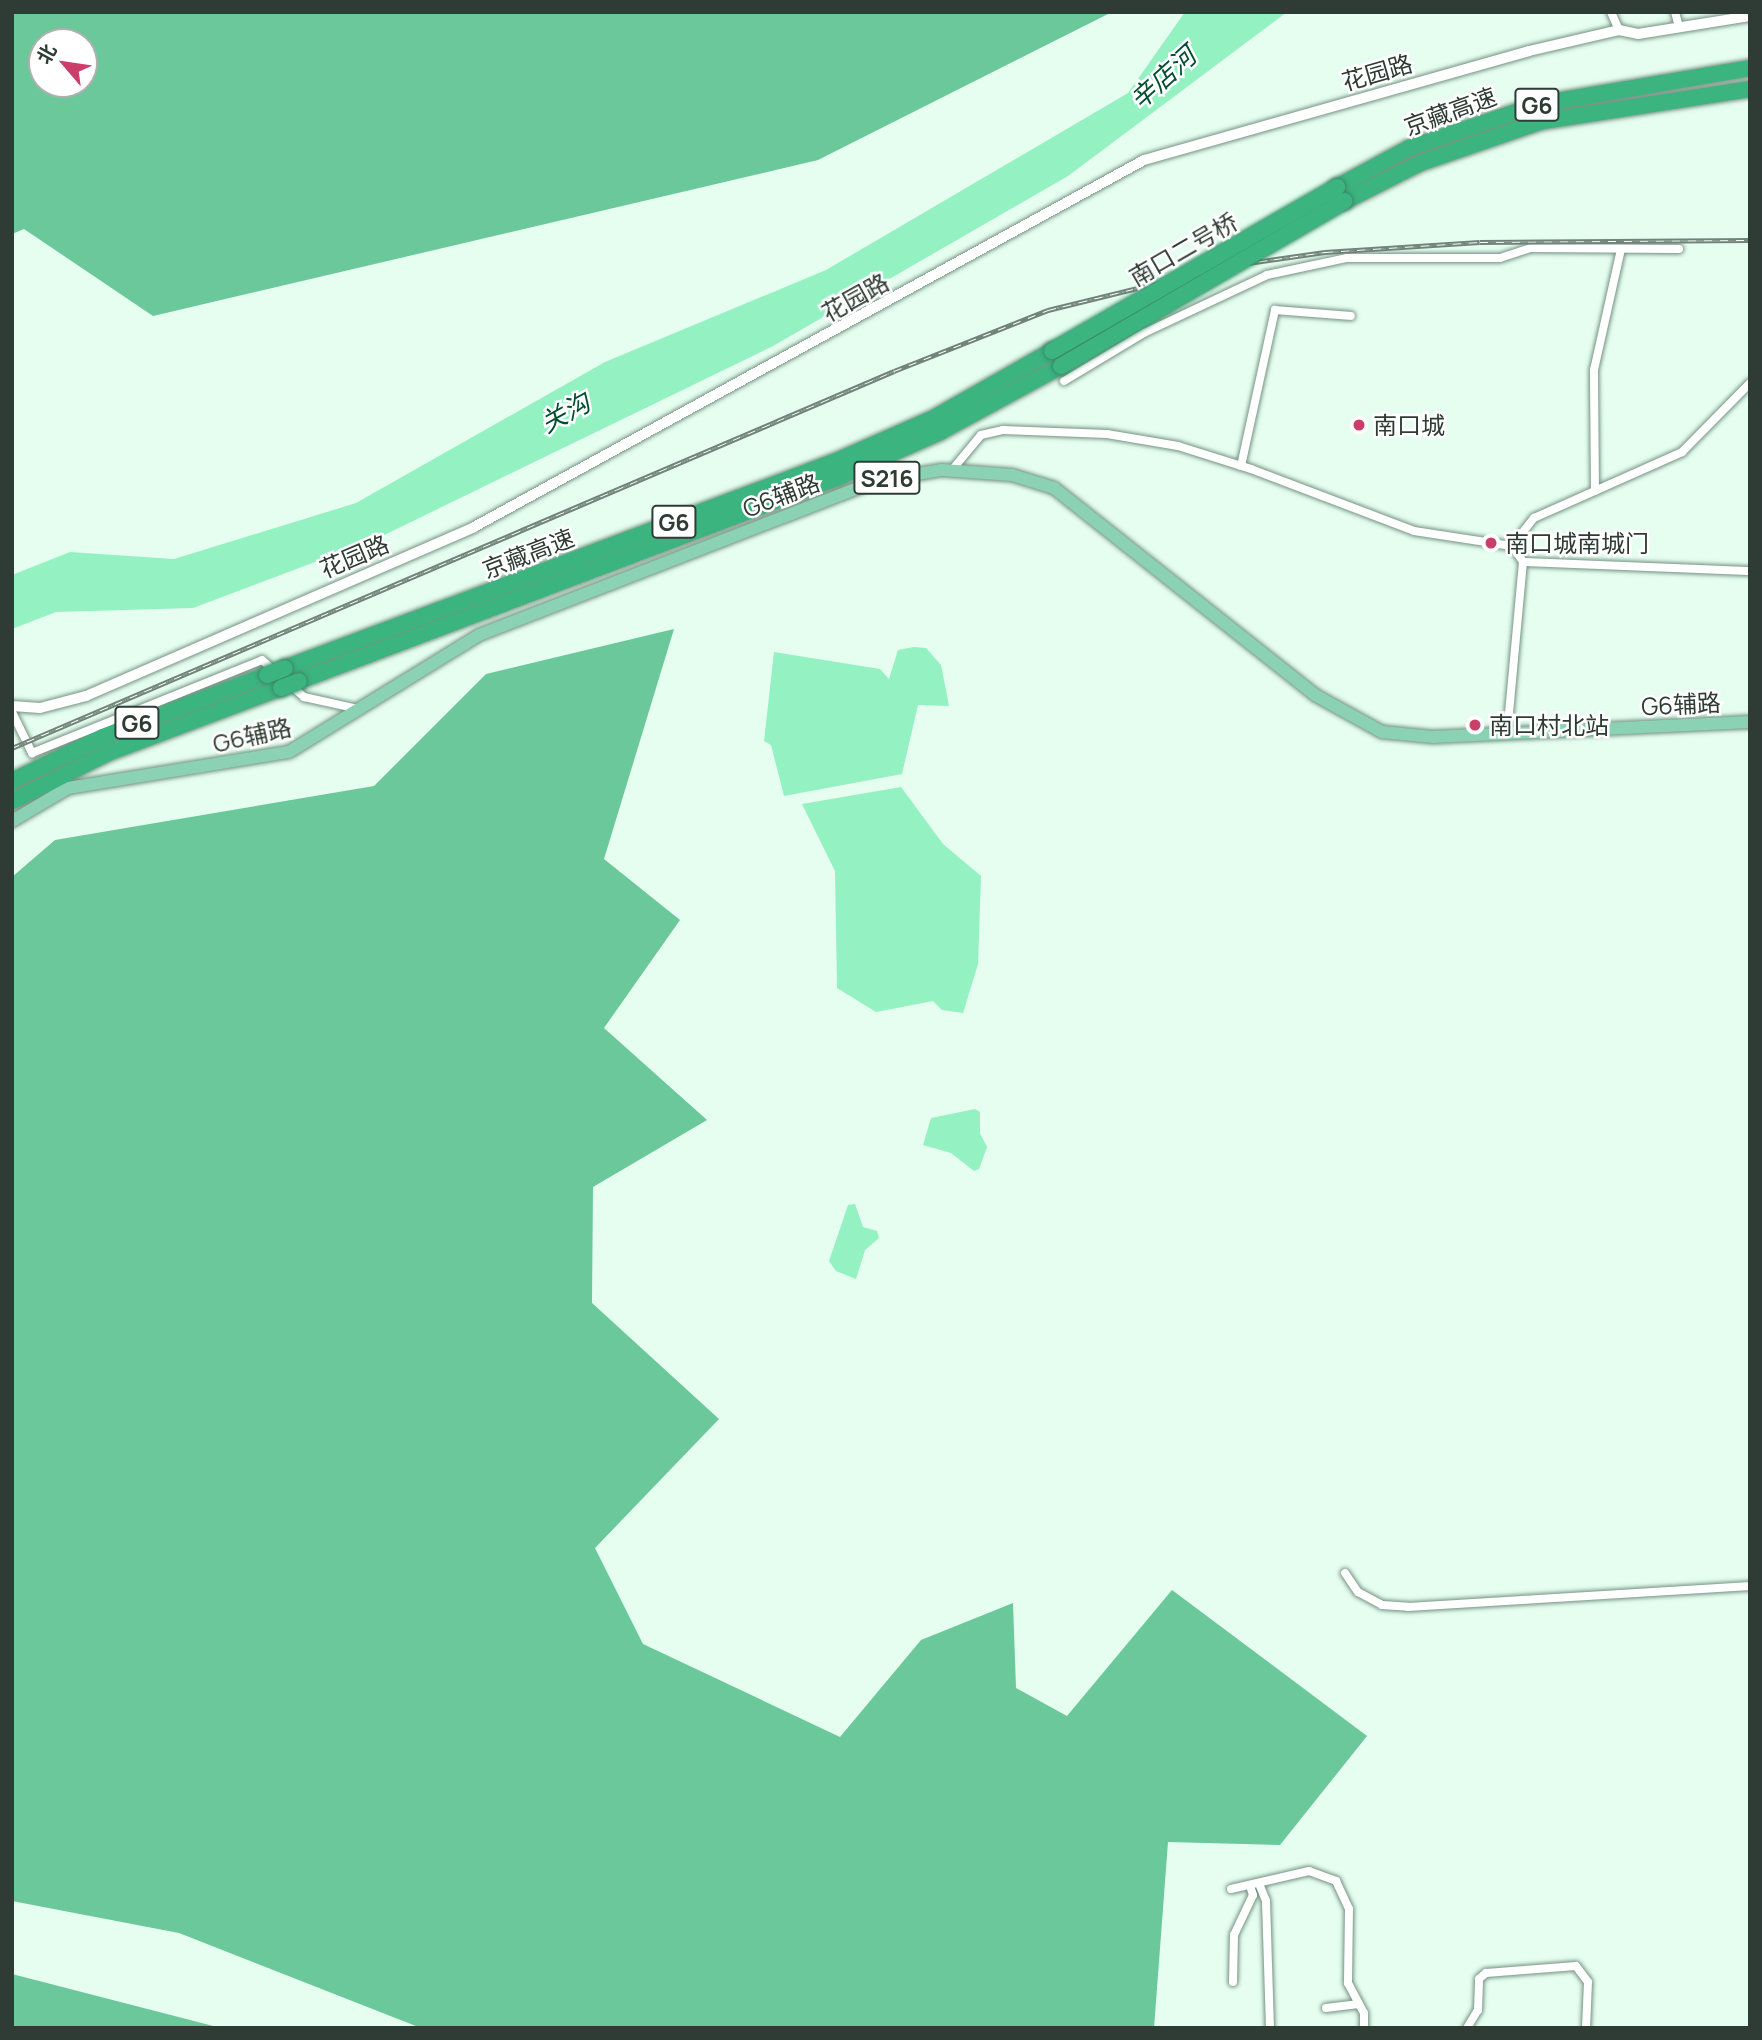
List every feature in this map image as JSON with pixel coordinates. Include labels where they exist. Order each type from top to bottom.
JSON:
[{"type":"highway","name":"京藏高速","points":[[1341,194],[1409,148],[1540,104],[1750,68]]},
{"type":"highway","name":"京藏高速","points":[[1341,194],[1420,163],[1543,121],[1750,89]]},
{"type":"highway","name":"南口二号桥","points":[[1052,351],[1341,194]]},
{"type":"highway","name":"南口二号桥","points":[[12,801],[108,753],[839,477],[940,432],[1062,374],[1341,194]]},
{"type":"highway","name":"京藏高速","points":[[12,781],[103,737],[834,462],[934,418],[1052,351]]},
{"type":"main road","name":"G6辅路","points":[[12,821],[68,788],[289,752],[362,710],[446,652],[510,621],[876,481],[952,470],[1012,475],[1054,488],[1315,695],[1362,725],[1404,736],[1507,734],[1750,722]]},
{"type":"street","points":[[1611,12],[1619,30]]},
{"type":"street","points":[[1675,12],[1679,27]]},
{"type":"street","name":"花园路","points":[[12,706],[40,708],[86,696],[474,527],[1144,160],[1619,30],[1639,34],[1750,16]]},
{"type":"street","points":[[1062,374],[1267,275],[1347,258],[1500,258],[1531,248],[1679,249]]},
{"type":"street","points":[[1595,491],[1594,370],[1621,249]]},
{"type":"street","points":[[1241,466],[1275,310],[1351,316]]},
{"type":"street","points":[[1512,546],[1534,518],[1682,452],[1750,383]]},
{"type":"street","points":[[952,470],[981,435],[1003,430],[1107,434],[1178,446],[1241,466],[1414,531],[1512,546],[1523,562],[1507,734]]},
{"type":"street","points":[[1523,562],[1750,571]]},
{"type":"street","points":[[12,712],[32,753],[262,660],[304,697],[362,710]]},
{"type":"street","points":[[1345,1573],[1358,1592],[1382,1605],[1408,1607],[1750,1586]]},
{"type":"street","points":[[1231,1889],[1251,1889],[1309,1871],[1336,1881],[1349,1909],[1348,1983],[1359,2004],[1364,2028]]},
{"type":"street","points":[[1260,1886],[1266,1901],[1270,2028]]},
{"type":"street","points":[[1233,1982],[1234,1936],[1253,1895],[1251,1889]]},
{"type":"street","points":[[1467,2028],[1478,2010],[1479,1979],[1486,1973],[1576,1966],[1588,1982],[1586,2028]]},
{"type":"street","points":[[1326,2008],[1359,2004]]},
{"type":"shaded area","points":[[12,12],[1112,12],[818,160],[153,316],[24,229],[12,234]]},
{"type":"shaded area","points":[[674,629],[604,859],[680,920],[604,1028],[707,1120],[593,1187],[592,1303],[719,1419],[595,1548],[643,1644],[840,1737],[921,1640],[1013,1603],[1016,1688],[1067,1716],[1172,1590],[1367,1736],[1280,1845],[1168,1842],[1154,2028],[421,2028],[179,1933],[12,1901],[12,877],[55,840],[374,786],[486,674]]},
{"type":"shaded area","points":[[12,1974],[221,2028],[12,2028]]},
{"type":"water","points":[[1185,12],[1287,12],[1068,176],[773,346],[376,539],[193,608],[56,612],[12,629],[12,575],[70,552],[174,559],[356,503],[605,362],[826,270],[1128,93]]},
{"type":"water","points":[[926,648],[941,665],[949,706],[918,705],[902,774],[784,796],[771,745],[764,741],[774,652],[880,669],[889,679],[898,650]]},
{"type":"water","points":[[901,787],[943,844],[981,876],[978,964],[963,1013],[942,1010],[933,1001],[876,1012],[837,988],[835,871],[802,804]]},
{"type":"water","points":[[975,1109],[980,1112],[980,1133],[987,1147],[979,1169],[974,1171],[951,1153],[923,1145],[931,1118]]},
{"type":"water","points":[[855,1204],[863,1227],[877,1231],[879,1238],[865,1250],[856,1279],[836,1271],[829,1261],[848,1205]]},
{"type":"railway","points":[[12,748],[894,371],[1048,310],[1227,266],[1325,252],[1480,242],[1750,240]]},
{"type":"place","name":"南口城","points":[[1359,425]]},
{"type":"place","name":"南口城南城门","points":[[1491,543]]},
{"type":"place","name":"南口村北站","points":[[1475,725]]},
{"type":"water label","name":"辛店河","points":[[1163,78]]},
{"type":"water label","name":"关沟","points":[[565,413]]}]
